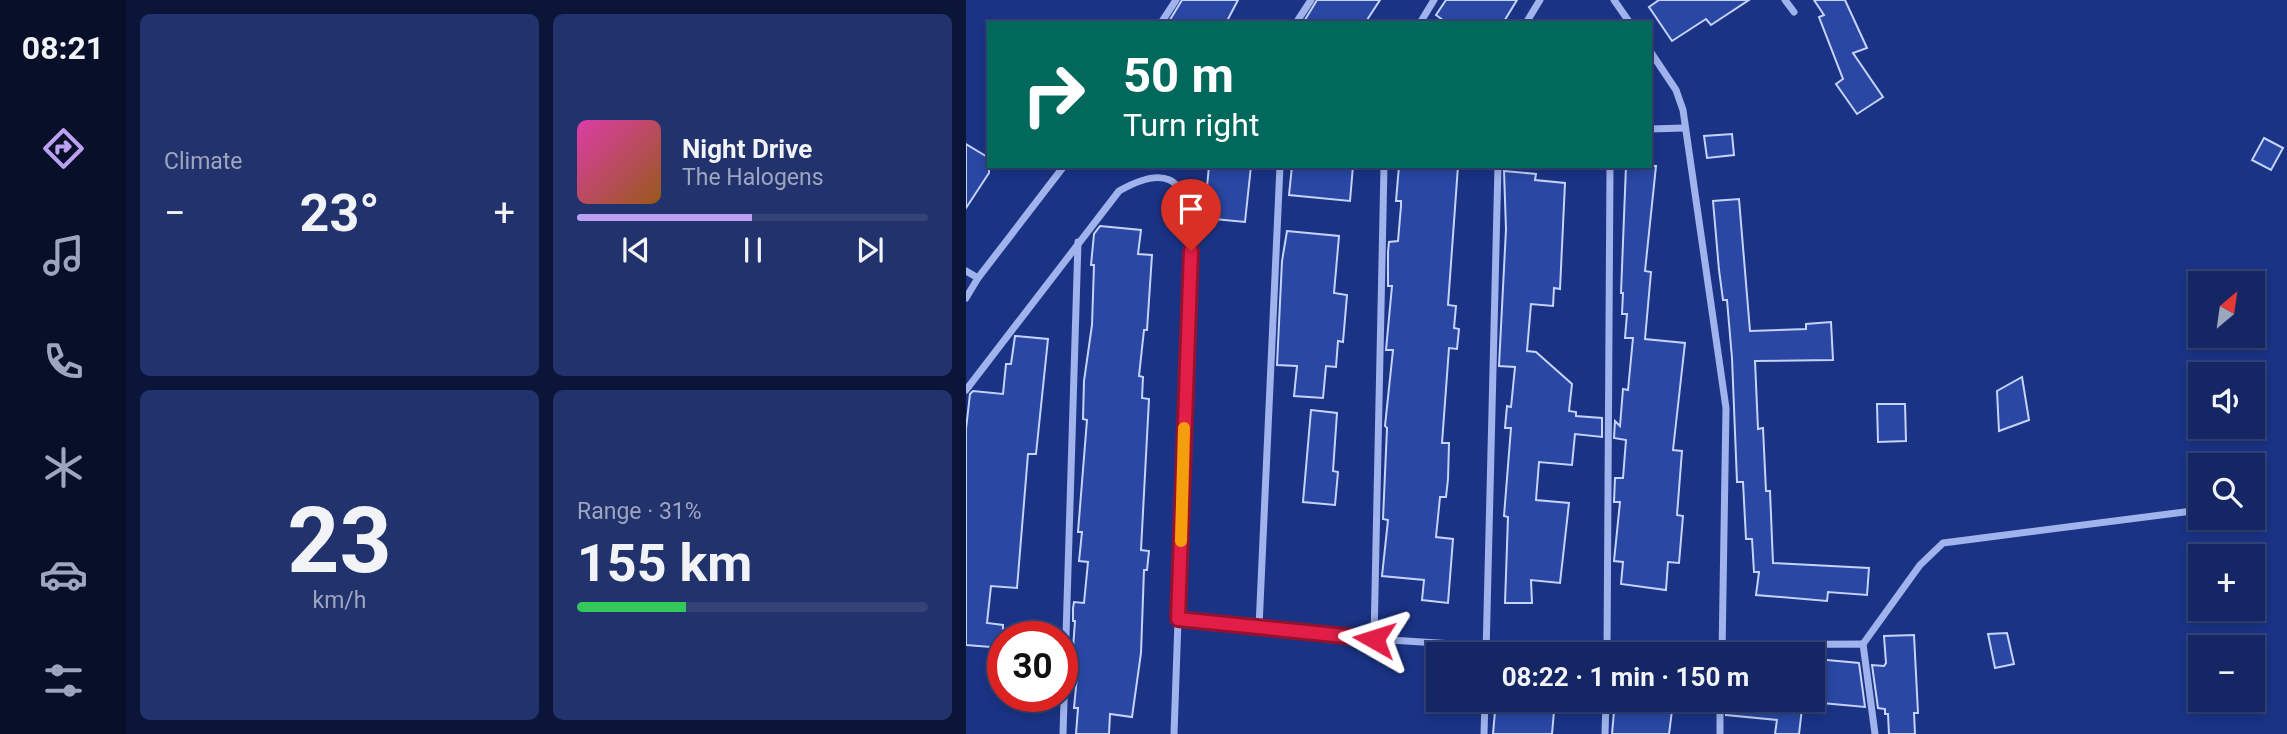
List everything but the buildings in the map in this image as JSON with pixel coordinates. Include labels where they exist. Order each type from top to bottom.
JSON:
[{"type":"street","points":[[1162,21],[1176,0]]},
{"type":"street","points":[[1297,21],[1311,0]]},
{"type":"street","points":[[1421,21],[1434,0]]},
{"type":"street","points":[[1527,21],[1540,0]]},
{"type":"street","points":[[1614,0],[1629,21]]},
{"type":"street","points":[[1785,0],[1794,12]]},
{"type":"street","points":[[1652,54],[1676,90],[1683,110],[1726,408],[1722,642]]},
{"type":"street","points":[[1652,129],[1684,128]]},
{"type":"street","points":[[966,298],[978,278],[1062,168]]},
{"type":"street","points":[[1259,626],[1280,168]]},
{"type":"street","points":[[1374,639],[1384,168]]},
{"type":"street","points":[[1486,642],[1498,168]]},
{"type":"street","points":[[1608,642],[1610,168]]},
{"type":"street","points":[[966,390],[1119,191],[1150,177],[1167,179],[1181,188],[1188,200],[1192,225],[1174,734]]},
{"type":"street","points":[[1063,734],[1078,242]]},
{"type":"street","points":[[966,271],[978,278]]},
{"type":"street","points":[[1875,734],[1863,644],[1934,549],[1943,543],[2188,512]]},
{"type":"street","points":[[1178,619],[1426,644]]},
{"type":"street","points":[[1825,644],[1863,644]]},
{"type":"street","points":[[1484,734],[1485,712]]},
{"type":"street","points":[[1605,734],[1606,712]]},
{"type":"street","points":[[1720,712],[1720,734]]},
{"type":"slow traffic","points":[[1181,541],[1184,428]]},
{"type":"route","points":[[1191,251],[1178,619],[1374,639]]}]
